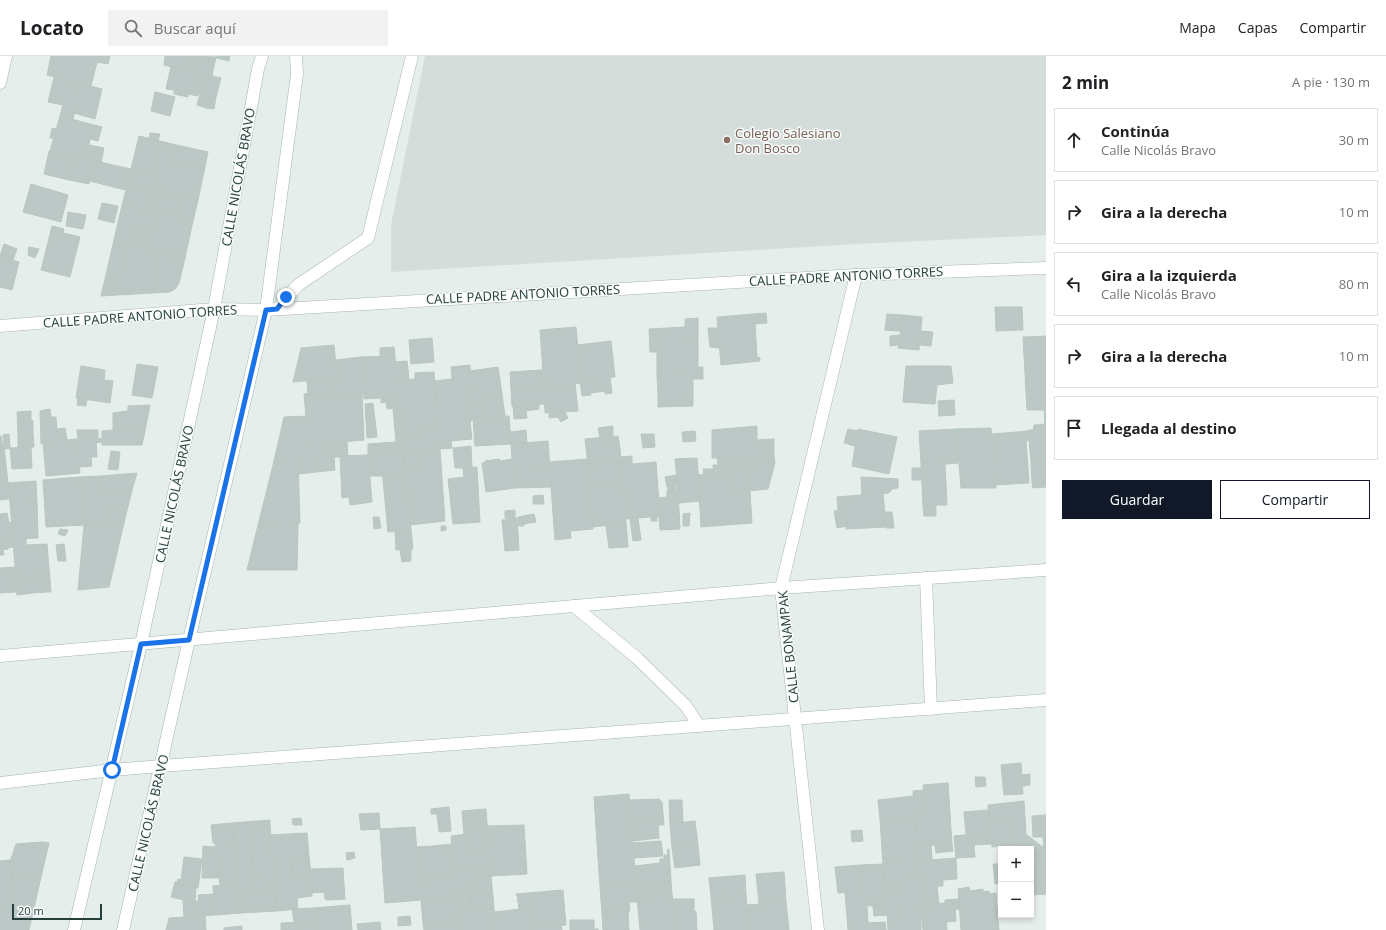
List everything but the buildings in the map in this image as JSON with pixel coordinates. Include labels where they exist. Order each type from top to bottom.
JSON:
[{"type":"main road","points":[[0,83],[6,56]]},
{"type":"main road","name":"CALLE NICOLÁS BRAVO","points":[[74,930],[141,644],[214,310],[258,68],[262,56]]},
{"type":"main road","name":"CALLE NICOLÁS BRAVO","points":[[122,930],[189,640],[271,310],[297,74],[296,56]]},
{"type":"main road","points":[[271,310],[298,285],[368,238],[412,56]]},
{"type":"main road","name":"CALLE PADRE ANTONIO TORRES","points":[[0,326],[214,310],[271,310],[856,275],[1046,268]]},
{"type":"main road","name":"CALLE BONAMPAK","points":[[818,930],[781,588],[856,275]]},
{"type":"main road","points":[[0,656],[781,588],[1046,570]]},
{"type":"main road","points":[[926,578],[931,709]]},
{"type":"main road","points":[[574,606],[637,658],[686,706],[700,726]]},
{"type":"main road","points":[[0,783],[161,766],[1046,700]]},
{"type":"shaded area","name":"Colegio Salesiano Don Bosco","points":[[425,56],[1046,56],[1046,235],[856,244],[391,272],[391,225]]},
{"type":"place","name":"Colegio Salesiano Don Bosco","points":[[727,140]]},
{"type":"route","points":[[112,770],[141,644],[189,640],[266,310],[277,309],[286,297]]}]
